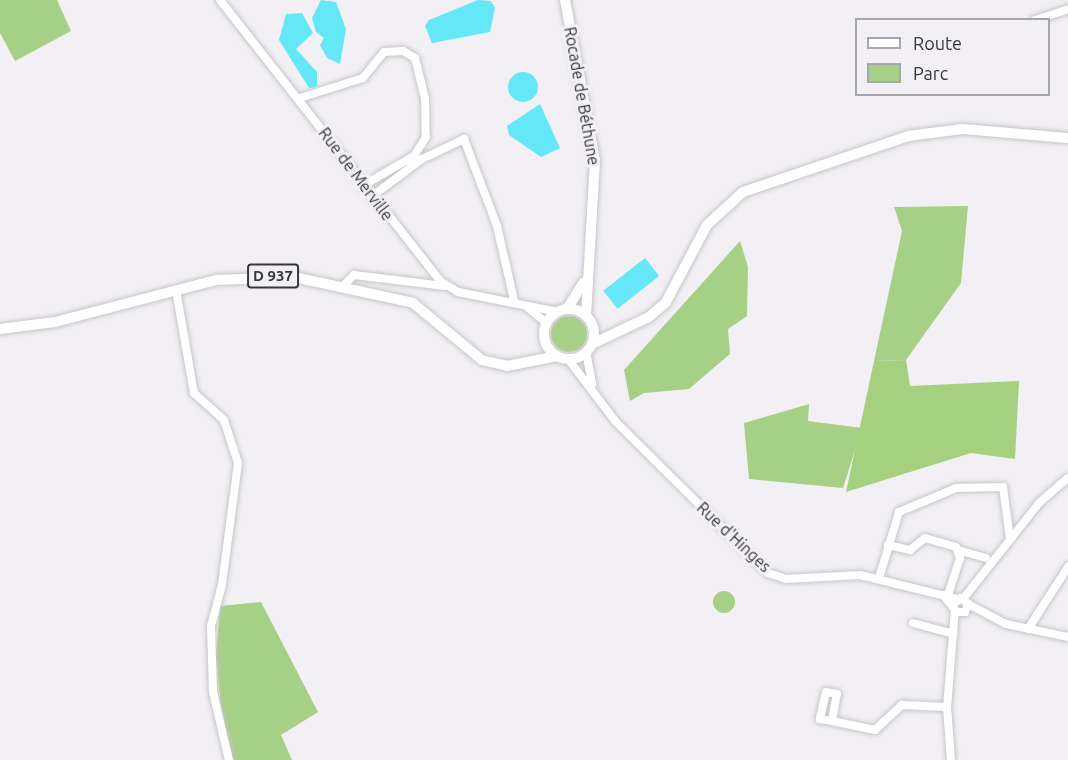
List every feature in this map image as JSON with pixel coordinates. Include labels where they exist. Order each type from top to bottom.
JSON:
[{"type":"main road","name":"Rocade de Béthune","points":[[565,0],[595,160],[588,319]]},
{"type":"main road","points":[[546,343],[562,357],[589,348],[635,325],[666,302],[708,225],[743,192],[908,136],[963,129],[1068,138]]},
{"type":"main road","name":"Rocade de Béthune","points":[[562,311],[591,263]]},
{"type":"main road","name":"D 937","points":[[0,329],[55,322],[176,290],[253,276],[345,284],[413,303],[482,360],[507,366],[562,357]]},
{"type":"main road","points":[[527,363],[546,343],[547,323],[562,311],[610,328],[635,325]]},
{"type":"main road","points":[[588,319],[589,348]]},
{"type":"street","name":"Rue de Merville","points":[[220,0],[300,98],[362,186],[446,286]]},
{"type":"street","points":[[1041,18],[1068,9]]},
{"type":"street","points":[[300,98],[363,78],[384,52],[403,51],[415,58],[425,98],[426,137],[414,156],[362,186]]},
{"type":"street","points":[[371,197],[422,159],[464,139],[497,226],[517,302],[547,323]]},
{"type":"street","points":[[345,284],[354,274],[446,286],[562,311]]},
{"type":"street","points":[[176,290],[194,393],[224,420],[238,463],[222,585],[211,626],[213,692],[229,760]]},
{"type":"street","name":"Rue d'Hinges","points":[[589,348],[600,402]]},
{"type":"street","name":"Rue d'Hinges","points":[[562,357],[600,402],[768,573],[786,579],[879,579],[945,595],[962,605],[1028,629],[1068,637]]},
{"type":"street","points":[[951,760],[946,707],[954,633],[962,605],[1010,539],[1068,478]]},
{"type":"street","points":[[879,579],[888,545],[903,508],[956,488],[998,485],[1008,493],[1010,539]]},
{"type":"street","points":[[888,545],[910,550],[925,538],[986,558]]},
{"type":"street","points":[[945,595],[958,550]]},
{"type":"street","points":[[1028,629],[1068,567]]},
{"type":"street","points":[[913,623],[954,633]]},
{"type":"street","points":[[832,722],[875,730],[902,705],[946,707]]},
{"type":"green space","points":[[0,0],[57,0],[71,31],[15,61],[0,33]]},
{"type":"green space","points":[[968,206],[961,283],[906,360],[874,361],[902,231],[894,207]]},
{"type":"green space","points":[[740,241],[748,267],[747,316],[728,329],[730,354],[689,389],[644,393],[630,401],[624,370]]},
{"type":"green space","points":[[569,316],[582,321],[587,334],[582,347],[569,352],[556,347],[551,334],[556,321]]},
{"type":"green space","points":[[906,360],[910,386],[1019,381],[1015,459],[971,453],[846,492],[874,361]]},
{"type":"green space","points":[[809,404],[808,421],[862,428],[843,488],[749,479],[744,423]]},
{"type":"green space","points":[[724,591],[732,594],[735,602],[732,610],[724,613],[716,610],[713,602],[716,594]]},
{"type":"green space","points":[[261,602],[318,712],[281,735],[292,760],[231,760],[222,719],[216,657],[220,606]]},
{"type":"water","points":[[321,0],[336,2],[346,29],[340,64],[327,58],[320,45],[324,38],[316,32],[312,18]]},
{"type":"water","points":[[478,0],[491,1],[495,8],[490,32],[432,43],[425,26],[429,20]]},
{"type":"water","points":[[302,13],[313,33],[296,49],[317,72],[317,87],[309,88],[279,40],[286,14]]},
{"type":"water","points":[[523,72],[533,77],[538,87],[533,97],[523,102],[513,97],[508,87],[513,77]]},
{"type":"water","points":[[540,104],[560,148],[541,157],[509,135],[507,126]]},
{"type":"water","points":[[645,258],[659,276],[617,309],[603,291]]}]
